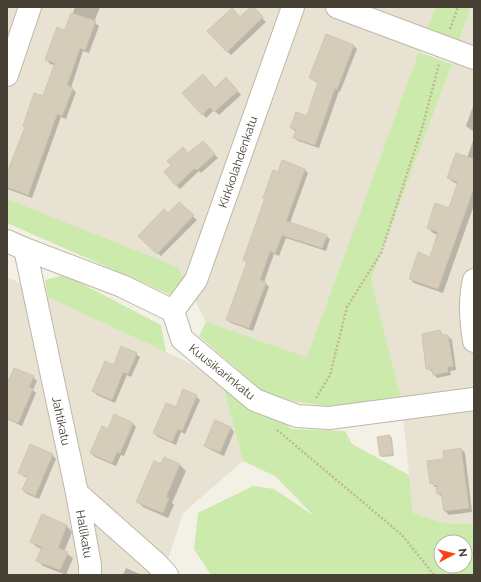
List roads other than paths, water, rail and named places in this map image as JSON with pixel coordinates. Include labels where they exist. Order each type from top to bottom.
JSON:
[{"type":"street","points":[[7,75],[30,7]]},
{"type":"street","name":"Kirkkolahdenkatu","points":[[173,311],[196,280],[293,7]]},
{"type":"street","points":[[337,7],[474,58]]},
{"type":"street","points":[[16,245],[122,286],[173,311]]},
{"type":"street","name":"Jahtikatu","points":[[16,245],[77,493]]},
{"type":"street","points":[[474,280],[471,293],[471,319],[474,341]]},
{"type":"street","name":"Kuusikarinkatu","points":[[173,311],[182,339],[255,400],[297,416],[329,418],[474,399]]},
{"type":"street","points":[[77,493],[157,564],[167,575]]},
{"type":"street","name":"Hallikatu","points":[[77,493],[90,565],[90,575]]}]
